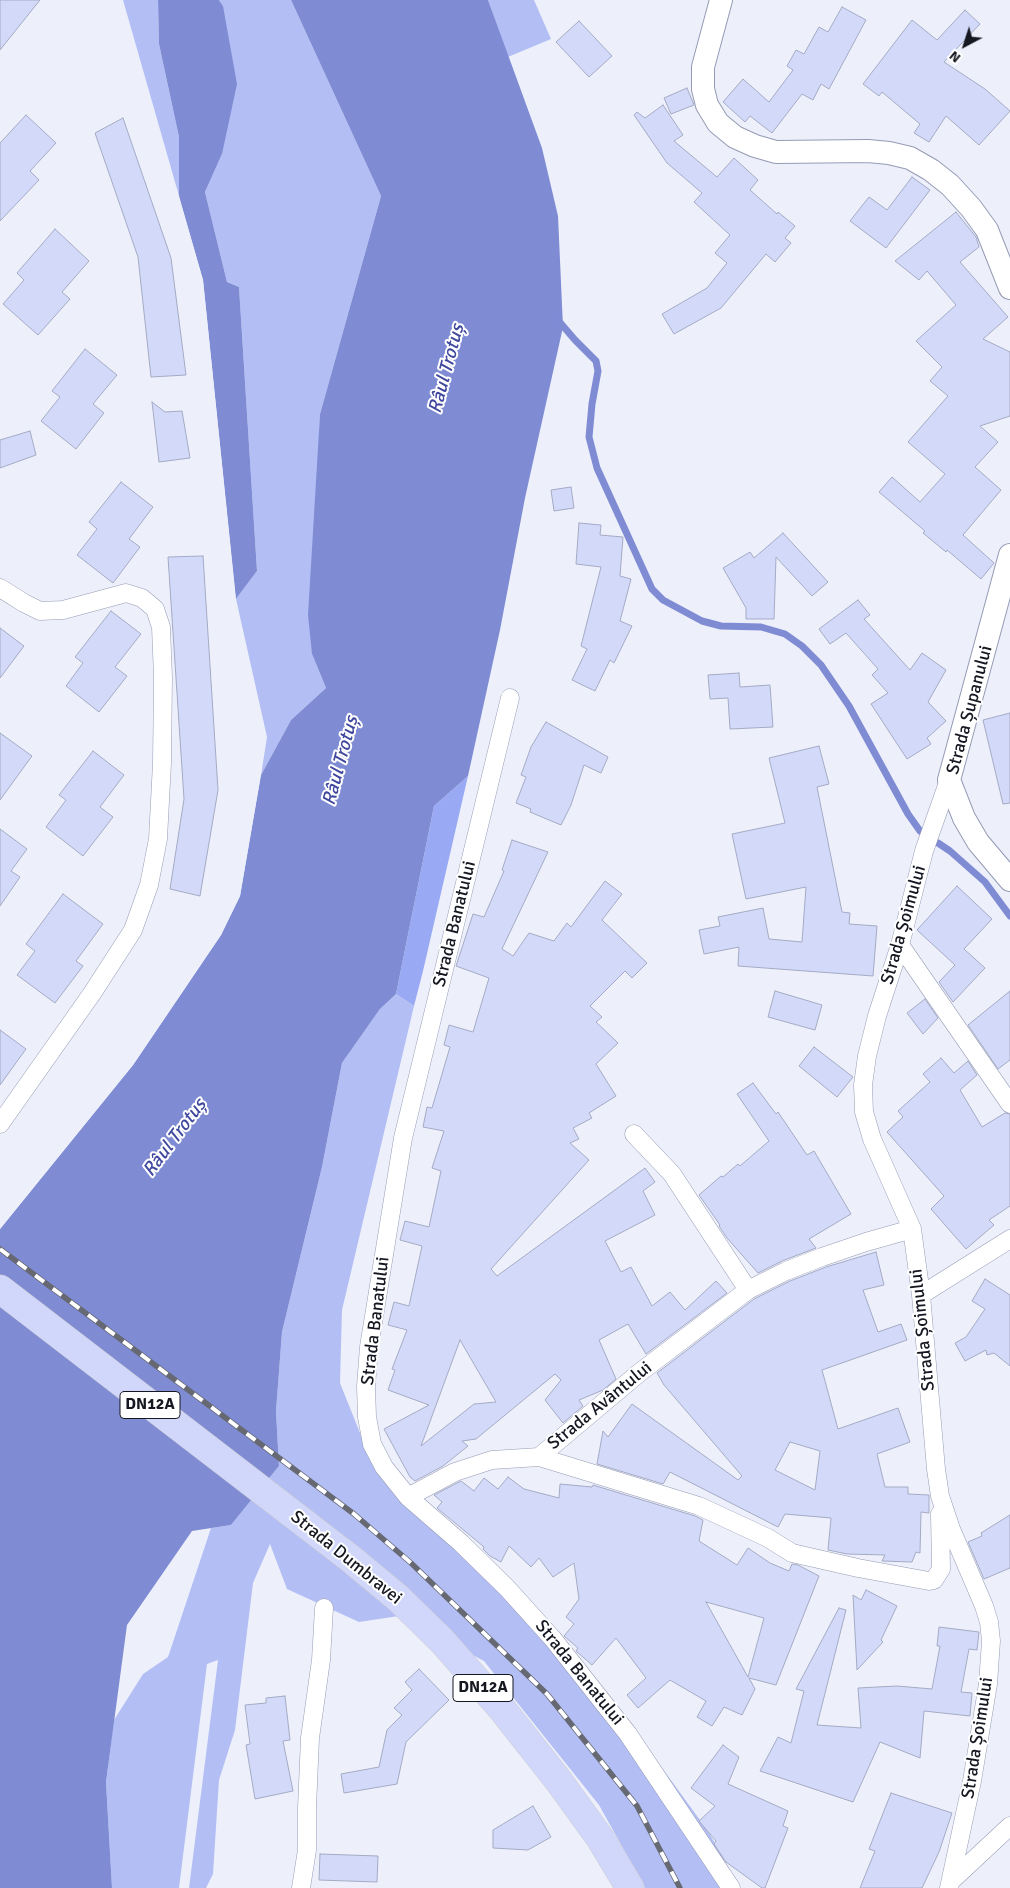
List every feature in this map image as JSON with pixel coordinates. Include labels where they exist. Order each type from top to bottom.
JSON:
[{"type":"main road","name":"Strada Dumbravei","points":[[0,1289],[398,1598],[442,1641],[502,1709],[558,1780],[600,1838],[630,1888]]},
{"type":"street","points":[[721,0],[703,67],[703,89],[707,105],[718,123],[735,137],[755,146],[776,152],[875,151],[910,158],[931,170],[950,185],[971,208],[987,230],[1010,288]]},
{"type":"street","name":"Strada Șupanului","points":[[1010,555],[950,780],[964,818],[978,842],[1010,880]]},
{"type":"street","points":[[0,588],[40,611],[63,610],[126,593],[142,598],[155,609],[161,627],[163,678],[162,763],[158,840],[150,885],[133,930],[93,992],[0,1124]]},
{"type":"street","name":"Strada Banatului","points":[[510,698],[403,1138],[369,1347],[366,1386],[372,1444],[384,1467],[408,1497],[468,1550],[507,1588],[553,1639],[628,1734],[730,1888]]},
{"type":"street","name":"Strada Șoimului","points":[[950,780],[924,851],[900,945],[877,1016],[867,1056],[863,1084],[864,1112],[872,1139],[912,1229],[921,1296],[940,1496],[964,1562],[984,1606],[991,1641],[988,1684],[972,1781],[950,1884]]},
{"type":"street","points":[[900,945],[1010,1104]]},
{"type":"street","points":[[634,1134],[672,1174],[748,1290]]},
{"type":"street","name":"Strada Avântului","points":[[408,1497],[455,1472],[492,1460],[539,1457],[639,1374],[748,1290],[786,1271],[822,1257],[912,1229]]},
{"type":"street","points":[[921,1296],[1010,1239]]},
{"type":"street","points":[[539,1457],[699,1506],[768,1538],[792,1553],[929,1582],[934,1580],[941,1569],[940,1496]]},
{"type":"street","points":[[301,1888],[307,1850],[310,1738],[321,1660],[324,1608]]},
{"type":"street","points":[[950,1884],[1010,1826]]},
{"type":"shaded area","points":[[123,0],[158,0],[159,44],[179,137],[179,196]]},
{"type":"shaded area","points":[[219,0],[291,0],[381,196],[320,414],[312,654],[326,688],[291,720],[261,775],[267,737],[236,599],[257,571],[239,287],[227,282],[205,192],[222,154],[223,6]]},
{"type":"shaded area","points":[[488,0],[534,0],[551,39],[508,57]]},
{"type":"shaded area","points":[[468,776],[414,1006],[396,994],[434,806]]},
{"type":"shaded area","points":[[396,994],[414,1006],[342,1310],[340,1383],[372,1463],[456,1529],[638,1735],[708,1831],[740,1888],[645,1888],[599,1805],[484,1661],[399,1616],[359,1622],[287,1589],[270,1544],[253,1583],[235,1730],[219,1780],[213,1874],[206,1888],[189,1888],[218,1660],[207,1664],[179,1888],[112,1888],[106,1782],[114,1720],[143,1674],[168,1657],[211,1528],[231,1525],[279,1466],[276,1411],[282,1332],[322,1167],[342,1063],[380,1009]]},
{"type":"water","points":[[158,0],[219,0],[223,6],[237,84],[222,154],[205,192],[227,282],[239,287],[257,571],[236,599],[203,280],[179,196],[179,137],[159,44]]},
{"type":"water","name":"Râul Trotuș","points":[[291,0],[488,0],[542,148],[558,216],[563,327],[525,498],[500,630],[468,776],[434,806],[396,994],[380,1009],[342,1063],[322,1167],[282,1332],[276,1411],[279,1466],[231,1525],[192,1531],[127,1625],[106,1782],[112,1888],[0,1888],[0,1229],[133,1065],[221,935],[240,896],[261,775],[291,720],[326,688],[312,654],[308,615],[320,414],[381,196]]},
{"type":"pier","points":[[176,187],[203,280],[236,602],[233,600],[201,280],[176,197]]},
{"type":"pier","points":[[262,768],[240,896],[221,935],[133,1065],[0,1229],[0,1225],[131,1064],[218,934],[237,895],[259,775]]},
{"type":"building","points":[[0,0],[40,0],[0,50]]},
{"type":"building","points":[[842,7],[866,20],[829,89],[821,84],[813,100],[802,94],[772,133],[750,116],[745,122],[723,102],[743,79],[769,102],[793,70],[787,66],[796,50],[804,54],[819,27],[828,32]]},
{"type":"building","points":[[965,10],[980,24],[944,62],[985,89],[1010,111],[979,145],[946,116],[929,142],[914,133],[920,124],[882,92],[879,96],[863,84],[912,20],[937,40]]},
{"type":"building","points":[[579,21],[612,56],[589,77],[556,42]]},
{"type":"building","points":[[687,88],[694,105],[671,114],[664,98]]},
{"type":"building","points":[[663,105],[683,135],[674,141],[717,177],[734,158],[758,180],[750,190],[777,214],[778,212],[795,226],[785,238],[791,243],[775,262],[766,254],[721,308],[674,334],[662,314],[707,288],[727,263],[715,253],[730,235],[694,202],[702,193],[667,163],[634,115],[637,112],[645,118]]},
{"type":"building","points":[[26,115],[56,143],[30,171],[39,180],[0,221],[0,143]]},
{"type":"building","points":[[123,118],[171,258],[186,375],[151,377],[138,257],[95,133]]},
{"type":"building","points":[[912,177],[930,190],[886,248],[850,221],[869,197],[887,210]]},
{"type":"building","points":[[956,212],[976,237],[979,247],[960,262],[1008,317],[983,339],[1010,352],[1010,416],[980,426],[998,442],[975,467],[1001,490],[963,535],[994,563],[981,579],[947,550],[946,552],[923,533],[925,531],[879,492],[892,477],[920,502],[945,474],[908,442],[948,396],[930,381],[942,367],[916,341],[956,305],[927,271],[919,280],[895,261]]},
{"type":"building","points":[[55,229],[89,261],[62,292],[70,299],[38,335],[3,304],[24,280],[17,273]]},
{"type":"building","points":[[85,349],[117,375],[93,404],[104,413],[76,449],[41,421],[60,397],[52,391]]},
{"type":"building","points":[[152,402],[165,412],[182,411],[190,458],[159,462]]},
{"type":"building","points":[[30,431],[36,455],[0,468],[0,440]]},
{"type":"building","points":[[121,482],[153,507],[129,539],[140,547],[113,583],[77,555],[97,529],[89,522]]},
{"type":"building","points":[[571,487],[574,508],[554,511],[551,490]]},
{"type":"building","points":[[579,523],[601,525],[600,535],[623,537],[620,576],[631,579],[620,621],[632,626],[614,663],[610,660],[595,691],[572,680],[587,649],[581,646],[601,567],[576,564]]},
{"type":"building","points":[[783,533],[828,582],[812,596],[776,557],[774,619],[746,619],[746,608],[723,568],[750,552],[754,558]]},
{"type":"building","points":[[203,556],[218,790],[200,896],[170,889],[184,799],[168,557]]},
{"type":"building","points":[[858,600],[870,615],[864,619],[910,670],[922,653],[946,670],[928,702],[946,721],[927,738],[931,744],[907,759],[871,704],[888,693],[872,675],[878,669],[846,633],[830,644],[819,629]]},
{"type":"building","points":[[111,611],[141,634],[115,667],[127,676],[99,712],[66,686],[83,663],[75,657]]},
{"type":"building","points":[[0,628],[24,646],[0,678]]},
{"type":"building","points":[[739,673],[740,687],[770,685],[773,727],[730,729],[728,698],[710,699],[708,675]]},
{"type":"building","points":[[1010,713],[1010,803],[1003,804],[983,720]]},
{"type":"building","points":[[546,722],[608,757],[601,773],[584,765],[571,805],[561,825],[530,812],[531,809],[516,803],[526,777],[521,775],[531,747]]},
{"type":"building","points":[[0,733],[32,756],[0,800]]},
{"type":"building","points":[[819,746],[829,784],[817,787],[842,912],[850,913],[849,924],[877,926],[873,976],[738,966],[739,947],[704,954],[699,930],[720,926],[718,917],[763,908],[769,939],[802,942],[806,887],[746,899],[732,834],[785,823],[769,758]]},
{"type":"building","points":[[93,751],[124,775],[100,807],[113,817],[83,856],[46,827],[66,800],[59,795]]},
{"type":"building","points":[[0,829],[27,849],[11,871],[20,877],[0,906]]},
{"type":"building","points":[[512,840],[548,852],[502,949],[513,956],[529,933],[554,941],[567,923],[571,927],[605,881],[622,894],[602,920],[647,963],[632,978],[625,971],[590,1006],[602,1017],[596,1022],[618,1043],[596,1064],[616,1096],[589,1113],[592,1118],[573,1128],[579,1139],[570,1143],[589,1160],[491,1269],[497,1276],[645,1168],[655,1182],[643,1191],[655,1215],[605,1241],[621,1272],[631,1267],[652,1306],[670,1292],[685,1310],[716,1281],[727,1293],[646,1354],[628,1324],[599,1340],[616,1379],[603,1390],[579,1400],[583,1406],[563,1423],[545,1400],[561,1380],[555,1374],[476,1439],[462,1441],[468,1446],[443,1466],[415,1481],[410,1477],[384,1429],[429,1405],[388,1390],[395,1370],[392,1369],[407,1330],[388,1325],[394,1302],[409,1306],[422,1246],[400,1240],[405,1221],[429,1227],[441,1171],[432,1168],[444,1131],[423,1127],[427,1107],[432,1108],[450,1047],[444,1045],[449,1025],[473,1032],[489,978],[456,966],[473,914],[484,917],[504,871],[502,870]],"holes":[[[460,1340],[496,1402],[474,1404],[421,1446]]]},
{"type":"building","points":[[957,886],[992,919],[964,949],[985,968],[953,1002],[939,982],[955,965],[917,930]]},
{"type":"building","points":[[63,894],[103,924],[76,961],[83,966],[55,1003],[17,975],[35,951],[26,944]]},
{"type":"building","points":[[775,991],[822,1005],[815,1030],[768,1017]]},
{"type":"building","points":[[1010,991],[1010,1060],[998,1069],[968,1025]]},
{"type":"building","points":[[925,999],[938,1018],[923,1034],[907,1013]]},
{"type":"building","points":[[0,1030],[26,1049],[0,1085]]},
{"type":"building","points":[[814,1047],[853,1077],[837,1097],[799,1066]]},
{"type":"building","points":[[941,1058],[954,1073],[968,1061],[977,1075],[960,1090],[982,1127],[1005,1113],[1010,1114],[1010,1206],[989,1220],[994,1225],[966,1249],[931,1209],[944,1196],[887,1132],[903,1117],[898,1111],[930,1082],[923,1074]]},
{"type":"building","points":[[753,1083],[776,1114],[778,1112],[807,1155],[814,1151],[851,1214],[809,1239],[816,1248],[782,1261],[758,1273],[727,1238],[699,1195],[721,1176],[723,1177],[738,1164],[740,1166],[769,1141],[737,1094]]},
{"type":"building","points":[[876,1252],[884,1285],[863,1290],[878,1332],[901,1324],[907,1340],[822,1370],[838,1429],[898,1408],[910,1442],[877,1454],[885,1487],[908,1487],[908,1494],[929,1495],[929,1513],[921,1512],[920,1553],[916,1552],[912,1562],[882,1561],[885,1555],[847,1554],[828,1550],[831,1518],[785,1514],[778,1527],[670,1472],[663,1484],[597,1464],[603,1431],[608,1437],[632,1404],[738,1480],[742,1476],[664,1385],[657,1373],[754,1299],[790,1281],[826,1267]],"holes":[[[790,1442],[820,1451],[815,1490],[775,1470]]]},
{"type":"building","points":[[985,1279],[1010,1295],[1010,1366],[994,1353],[987,1355],[986,1350],[965,1361],[955,1343],[966,1337],[985,1309],[972,1301]]},
{"type":"building","points":[[508,1477],[524,1489],[559,1498],[560,1484],[592,1487],[593,1485],[703,1520],[699,1541],[737,1565],[748,1548],[770,1563],[789,1571],[792,1564],[798,1565],[819,1576],[776,1685],[749,1678],[755,1689],[742,1715],[724,1707],[712,1726],[697,1717],[706,1701],[670,1680],[638,1708],[627,1695],[646,1678],[616,1638],[592,1665],[576,1651],[578,1648],[564,1636],[574,1624],[566,1617],[579,1599],[574,1563],[553,1577],[539,1558],[531,1567],[509,1546],[501,1562],[490,1556],[483,1549],[484,1547],[437,1508],[442,1502],[434,1495],[461,1481],[474,1491],[484,1478],[498,1489]],"holes":[[[706,1602],[764,1618],[748,1677]]]},
{"type":"building","points":[[1010,1515],[1010,1568],[984,1579],[968,1542],[982,1536],[981,1533]]},
{"type":"building","points":[[866,1590],[897,1606],[881,1640],[883,1642],[857,1670],[853,1595],[861,1600]]},
{"type":"building","points":[[839,1608],[846,1610],[817,1725],[861,1728],[858,1688],[897,1686],[932,1689],[940,1646],[937,1646],[939,1627],[979,1632],[977,1650],[969,1649],[961,1692],[972,1693],[970,1716],[924,1711],[920,1758],[880,1742],[853,1802],[760,1771],[778,1737],[791,1743],[804,1691],[796,1689]]},
{"type":"building","points":[[419,1669],[449,1700],[406,1742],[397,1784],[344,1793],[341,1774],[379,1767],[387,1730],[402,1715],[394,1708],[412,1690],[405,1682]]},
{"type":"building","points":[[285,1696],[290,1740],[283,1741],[293,1791],[255,1799],[246,1745],[250,1744],[245,1705],[266,1703],[266,1698]]},
{"type":"building","points":[[723,1745],[739,1757],[728,1784],[788,1811],[783,1826],[788,1828],[765,1888],[762,1888],[726,1862],[714,1844],[716,1841],[699,1821],[715,1806],[691,1788]]},
{"type":"building","points":[[891,1793],[952,1813],[939,1852],[922,1888],[860,1888],[875,1851],[869,1849]]},
{"type":"building","points":[[533,1806],[551,1837],[528,1850],[493,1848],[493,1830]]},
{"type":"building","points":[[320,1854],[378,1856],[377,1882],[319,1880]]},
{"type":"waterway","points":[[557,319],[596,361],[598,371],[589,437],[597,468],[652,589],[663,600],[702,621],[721,626],[761,627],[785,634],[802,646],[821,665],[849,706],[908,814],[920,831]]},
{"type":"waterway","points":[[938,843],[950,851],[985,882],[1010,916]]},
{"type":"railway","points":[[0,1249],[354,1514],[411,1563],[547,1694],[637,1806],[680,1888]]}]
